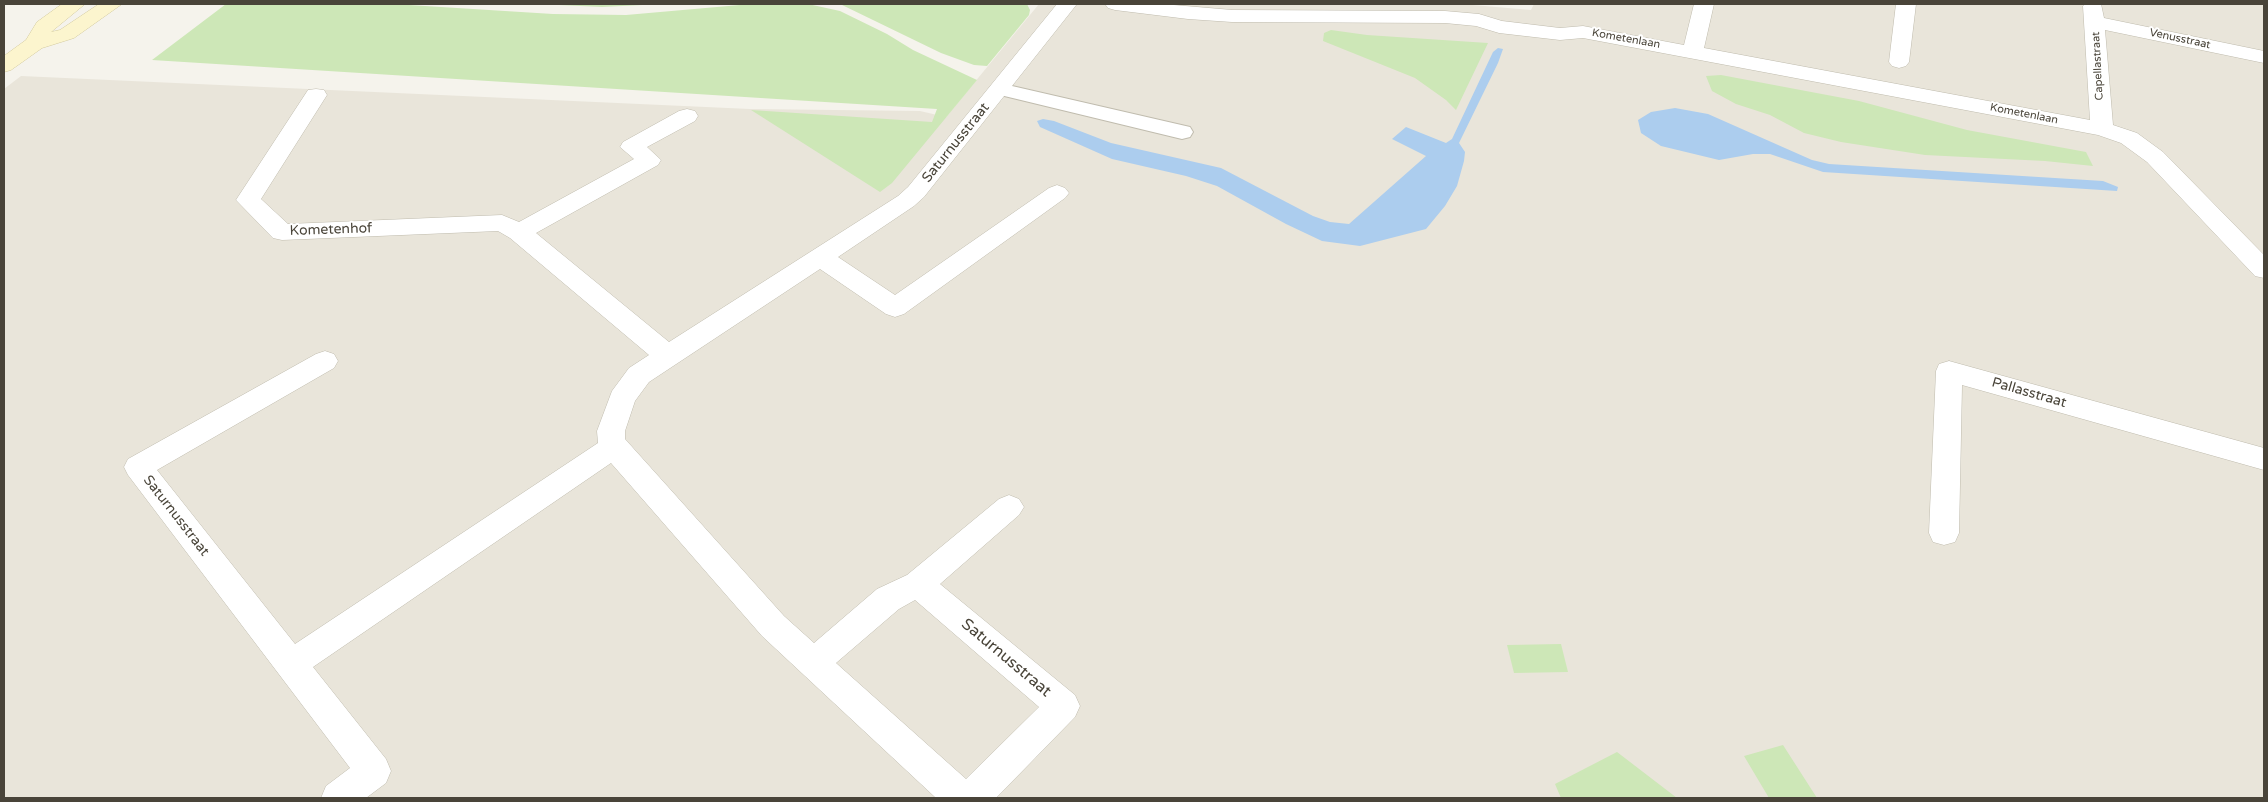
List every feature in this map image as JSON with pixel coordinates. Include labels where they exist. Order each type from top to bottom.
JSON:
[{"type":"main road","points":[[35,44],[44,26],[75,4]]},
{"type":"main road","points":[[4,66],[35,44],[67,34],[112,4]]},
{"type":"street","name":"Saturnusstraat","points":[[614,447],[611,439],[611,430],[622,398],[639,375],[821,257],[916,192],[1067,4]]},
{"type":"street","name":"Kometenlaan","points":[[1115,4],[1188,13],[1246,10],[1446,17],[1479,20],[1499,27],[1560,34],[1583,32],[1693,51],[2102,129]]},
{"type":"street","points":[[1693,51],[1704,4]]},
{"type":"street","points":[[1899,62],[1906,4]]},
{"type":"street","name":"Venusstraat","points":[[2094,13],[2264,57]]},
{"type":"street","name":"Capellastraat","points":[[2094,13],[2102,129]]},
{"type":"street","name":"Kometenhof","points":[[316,95],[248,200],[282,232],[502,224],[518,232],[668,356]]},
{"type":"street","points":[[518,232],[650,160],[632,146],[687,116]]},
{"type":"street","points":[[2102,129],[2129,138],[2155,157],[2264,270]]},
{"type":"street","points":[[821,257],[895,308],[1057,193]]},
{"type":"street","name":"Saturnusstraat","points":[[325,361],[138,467],[374,771],[338,798]]},
{"type":"street","name":"Pallasstraat","points":[[1944,533],[1949,371],[2264,459]]},
{"type":"street","points":[[292,664],[614,447],[773,626],[960,798]]},
{"type":"street","points":[[813,663],[888,599],[918,584],[1010,507]]},
{"type":"street","name":"Saturnusstraat","points":[[918,584],[1063,706],[972,798]]},
{"type":"lane","points":[[999,88],[1182,132]]},
{"type":"shaded area","points":[[1039,4],[1461,4],[1531,10],[1534,4],[2264,4],[2264,798],[4,798],[4,89],[21,76],[750,109],[920,111],[946,117]]},
{"type":"green space","points":[[226,4],[393,4],[553,14],[626,15],[751,4],[808,4],[840,11],[887,34],[913,50],[977,80],[892,183],[880,192],[751,110],[932,122],[937,109],[152,60]]},
{"type":"green space","points":[[537,4],[663,4],[602,7]]},
{"type":"green space","points":[[840,4],[1027,4],[1030,10],[1029,15],[987,66],[974,65],[941,53]]},
{"type":"green space","points":[[1331,30],[1367,35],[1488,43],[1456,110],[1446,100],[1415,78],[1323,41],[1324,33]]},
{"type":"green space","points":[[1721,75],[1859,101],[1967,130],[2086,152],[2093,166],[2045,161],[1925,155],[1841,142],[1804,133],[1770,115],[1736,104],[1712,91],[1706,76]]},
{"type":"green space","points":[[1561,644],[1568,672],[1514,673],[1507,645]]},
{"type":"green space","points":[[1783,745],[1817,798],[1769,798],[1744,756]]},
{"type":"green space","points":[[1617,752],[1677,798],[1561,798],[1555,784]]},
{"type":"water","points":[[1498,48],[1503,49],[1498,63],[1459,143],[1465,152],[1464,161],[1457,186],[1445,206],[1426,229],[1360,246],[1322,241],[1286,224],[1217,186],[1186,176],[1112,159],[1040,127],[1037,121],[1043,119],[1054,121],[1111,143],[1221,168],[1313,216],[1330,222],[1349,224],[1426,156],[1392,139],[1406,127],[1446,143],[1452,139],[1493,52]]},
{"type":"water","points":[[1675,108],[1708,114],[1812,160],[1829,164],[2103,181],[2118,187],[2117,191],[1823,172],[1770,154],[1753,154],[1719,160],[1661,146],[1641,133],[1638,120],[1651,112]]}]
